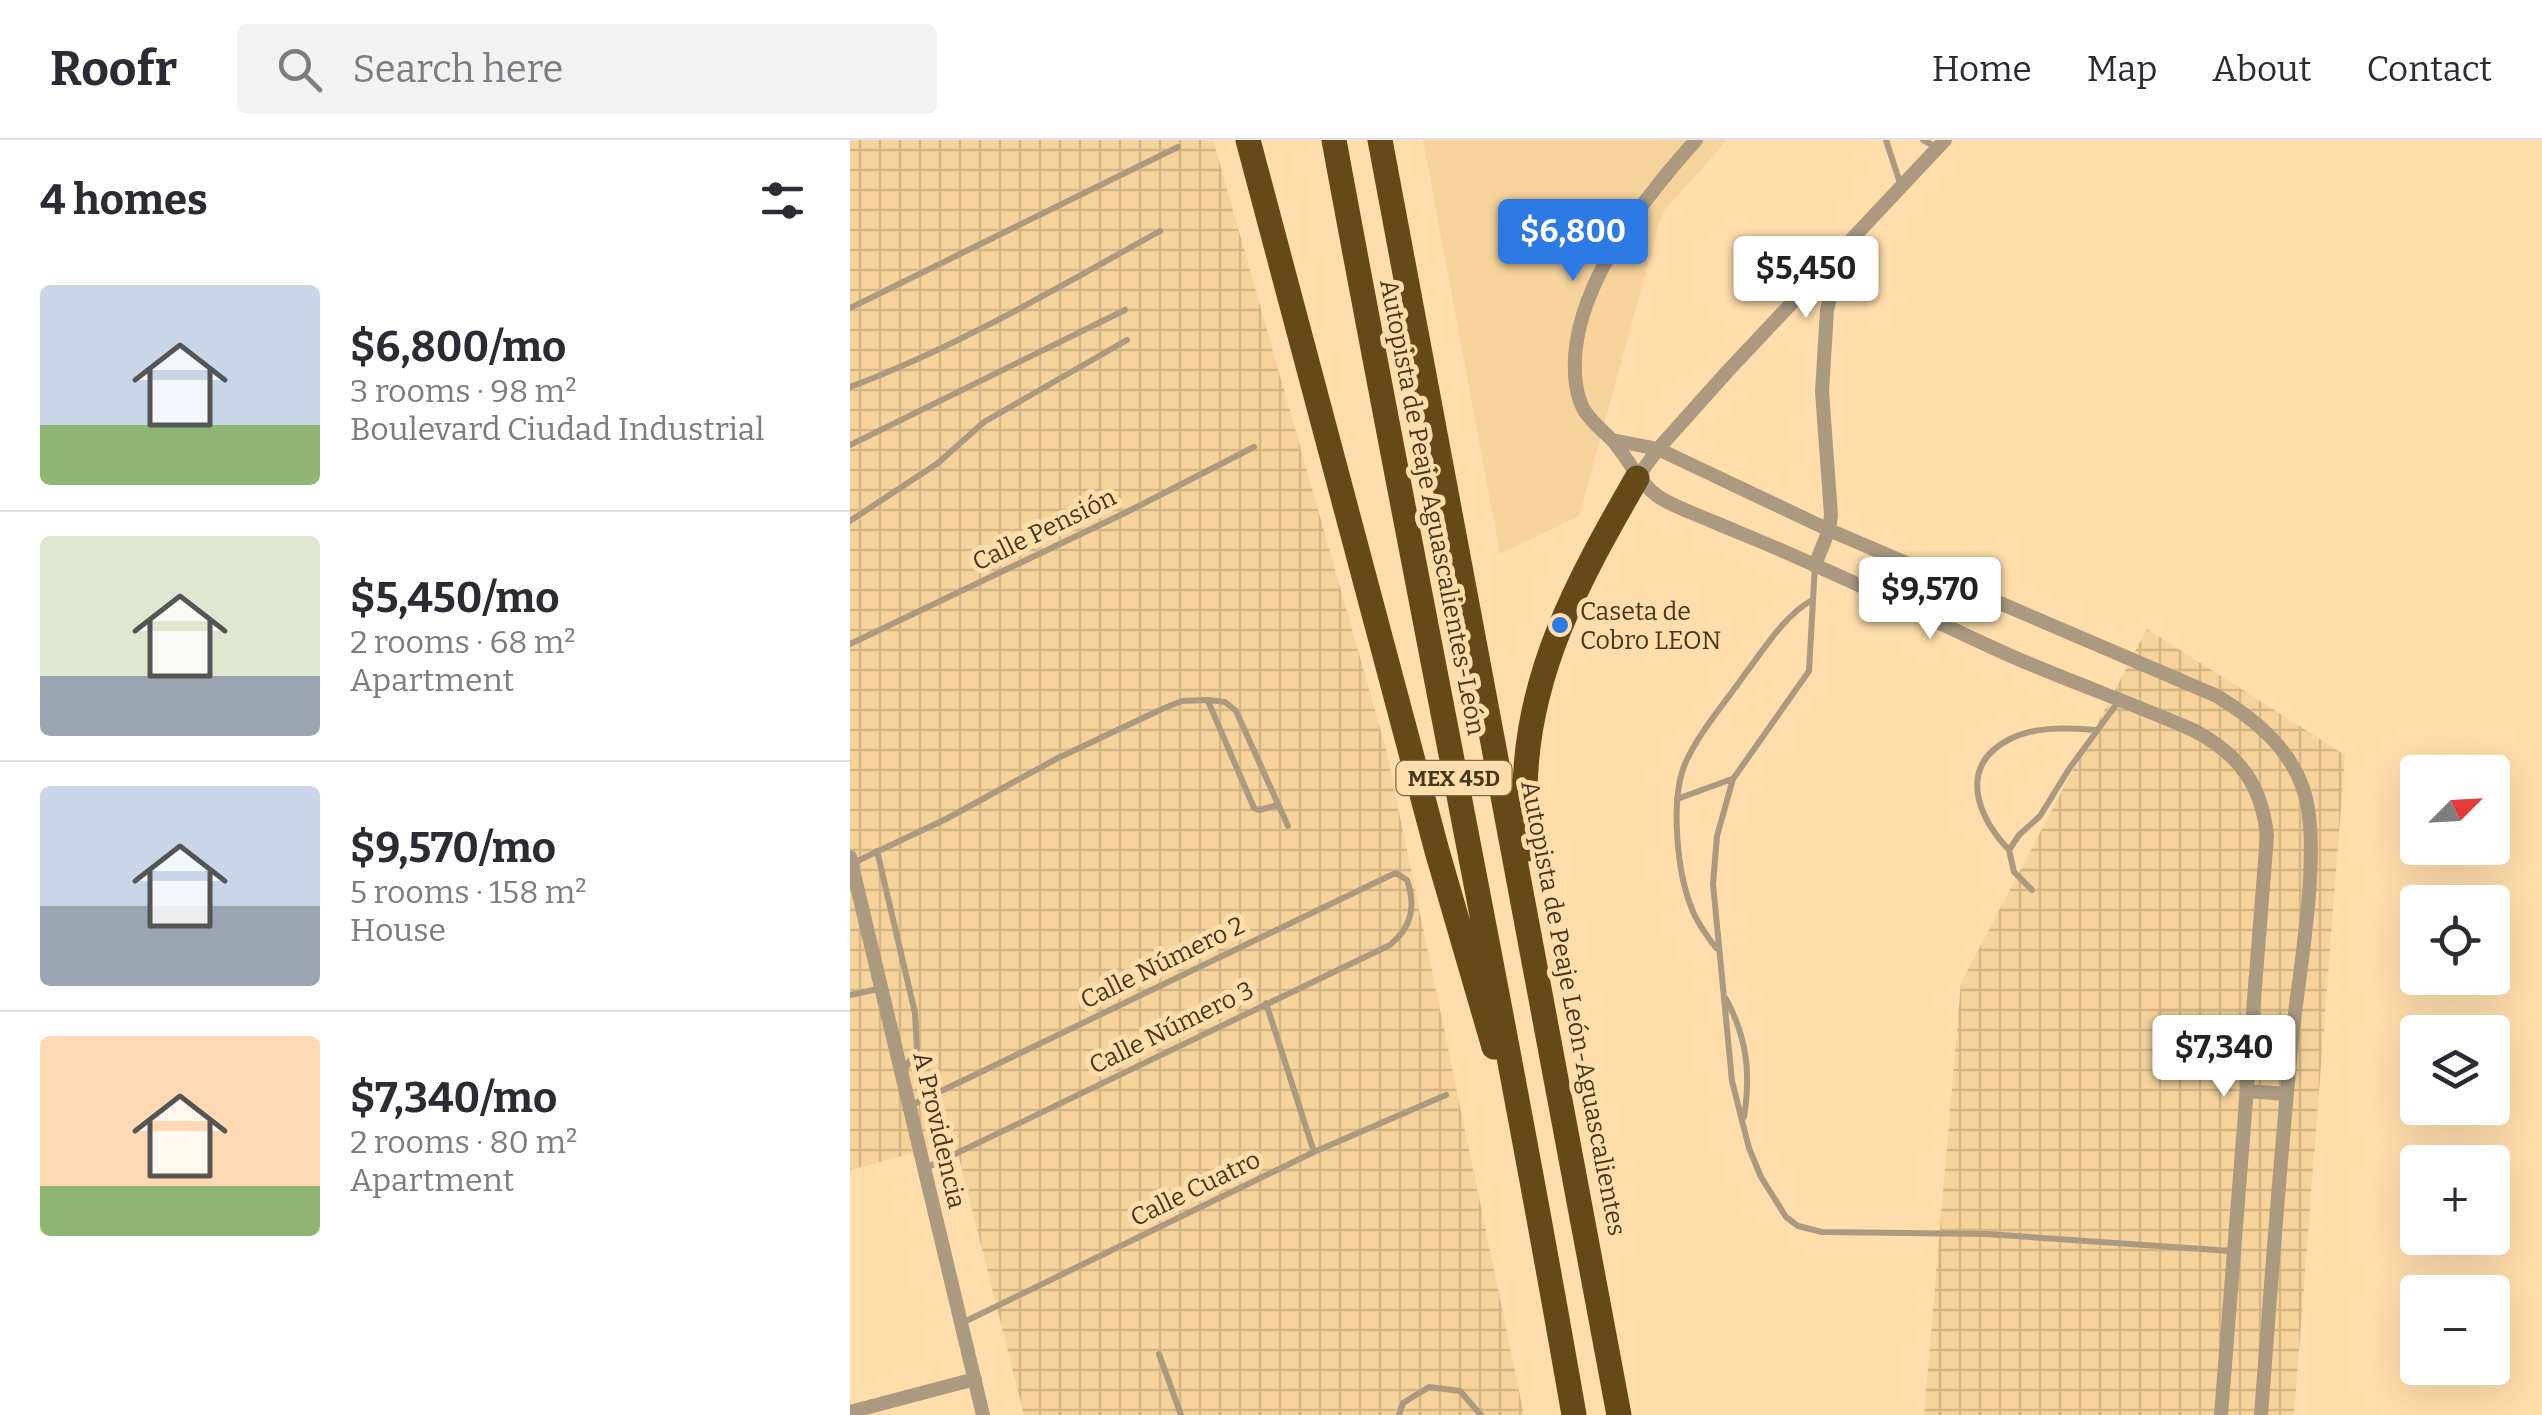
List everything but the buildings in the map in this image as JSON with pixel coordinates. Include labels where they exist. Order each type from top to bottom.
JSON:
[{"type":"highway","points":[[1248,140],[1453,910],[1504,1078],[1518,1095]]},
{"type":"highway","name":"Autopista de Peaje Aguascalientes-León","points":[[1334,140],[1443,723],[1518,1095],[1574,1415]]},
{"type":"highway","name":"Autopista de Peaje León-Aguascalientes","points":[[1380,140],[1619,1415]]},
{"type":"highway","points":[[1614,1381],[1616,1356],[1610,1299],[1525,838],[1525,782],[1536,698],[1546,658],[1584,571],[1637,478]]},
{"type":"street","points":[[1696,140],[1624,227],[1586,307],[1575,358],[1582,408],[1593,425],[1612,440],[1637,478],[1663,499],[2014,657],[2219,744],[2239,762],[2261,799],[2267,836],[2220,1415]]},
{"type":"street","points":[[1637,478],[1658,449],[1902,187],[1935,143]]},
{"type":"street","points":[[1815,565],[1829,530],[1832,500],[1822,390],[1827,310],[1841,253]]},
{"type":"street","points":[[1612,440],[1658,449],[1829,530],[2216,696],[2247,714],[2273,738],[2292,764],[2305,795],[2310,828],[2309,876],[2286,1094],[2261,1415]]},
{"type":"street","name":"A Providencia","points":[[851,860],[983,1415]]},
{"type":"street","points":[[2247,1091],[2286,1094]]},
{"type":"street","points":[[850,1412],[975,1380]]},
{"type":"lane","points":[[1886,140],[1902,187]]},
{"type":"lane","points":[[850,308],[1178,146]]},
{"type":"lane","points":[[850,386],[902,367],[1003,319],[1160,230]]},
{"type":"lane","points":[[850,445],[1125,310]]},
{"type":"lane","points":[[850,521],[938,463],[984,422],[1127,340]]},
{"type":"lane","name":"Calle Pensión","points":[[850,644],[1254,447]]},
{"type":"lane","points":[[1815,565],[1811,661],[1805,680],[1734,779],[1717,836],[1713,884],[1732,1081],[1760,1177],[1776,1204],[1786,1217],[1809,1230],[1890,1235],[1988,1234],[2232,1251]]},
{"type":"lane","points":[[1718,951],[1691,908],[1682,864],[1677,799],[1685,764],[1709,723],[1781,627],[1813,599]]},
{"type":"lane","points":[[1208,700],[1254,808],[1278,805]]},
{"type":"lane","points":[[2009,850],[2019,834],[2040,816],[2118,700]]},
{"type":"lane","points":[[851,860],[877,851],[1182,701],[1224,702],[1236,711],[1288,826]]},
{"type":"lane","points":[[2032,890],[2014,872],[2009,850],[1990,830],[1978,806],[1977,781],[1985,758],[2009,739],[2037,730],[2096,730]]},
{"type":"lane","points":[[1677,799],[1734,779]]},
{"type":"lane","points":[[877,851],[914,1013],[917,1050],[903,1071]]},
{"type":"lane","name":"Calle Número 2","points":[[911,1106],[1389,876],[1402,874],[1413,903]]},
{"type":"lane","name":"Calle Número 3","points":[[926,1168],[1390,945],[1405,930],[1413,903]]},
{"type":"lane","points":[[850,995],[883,988]]},
{"type":"lane","points":[[1723,994],[1740,1024],[1748,1060],[1742,1123]]},
{"type":"lane","points":[[1266,1003],[1314,1152]]},
{"type":"lane","name":"Calle Cuatro","points":[[963,1323],[1314,1152],[1446,1095]]},
{"type":"lane","points":[[1159,1354],[1181,1415]]},
{"type":"lane","points":[[1399,1415],[1402,1403],[1429,1386],[1460,1391],[1481,1415]]},
{"type":"shaded area","points":[[850,140],[1213,140],[1386,749],[1524,1415],[1024,1415],[955,1142],[850,1170]]},
{"type":"shaded area","points":[[1423,140],[1727,140],[1662,213],[1579,516],[1500,554]]},
{"type":"shaded area","points":[[2147,629],[2345,755],[2294,1415],[1924,1415],[1961,983]]},
{"type":"place","name":"Caseta de Cobro LEON","points":[[1560,625]]}]
